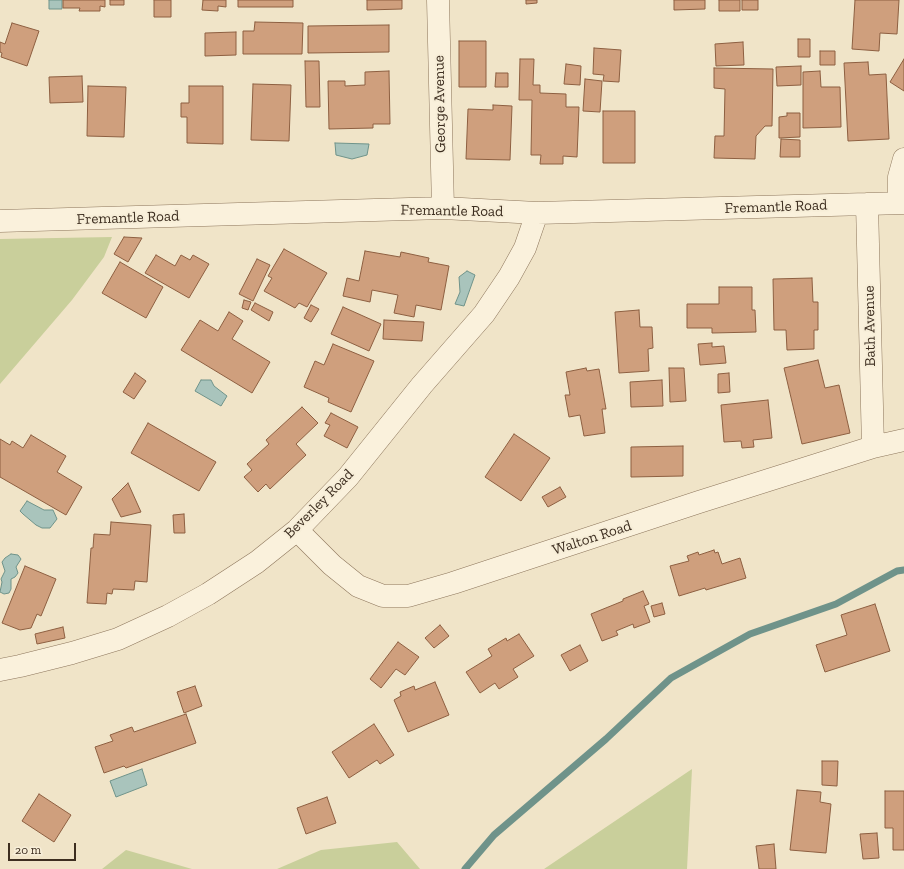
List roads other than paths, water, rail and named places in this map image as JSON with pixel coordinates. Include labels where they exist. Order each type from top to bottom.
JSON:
[{"type":"street","name":"George Avenue","points":[[438,0],[443,208]]},
{"type":"street","points":[[901,203],[899,177],[904,159]]},
{"type":"street","name":"Fremantle Road","points":[[0,221],[443,208],[537,214],[901,203]]},
{"type":"street","name":"Bath Avenue","points":[[867,204],[873,448]]},
{"type":"street","name":"Beverley Road","points":[[0,670],[20,666],[110,641],[168,616],[208,594],[257,562],[297,530],[348,477],[422,384],[484,314],[509,277],[525,248],[537,214]]},
{"type":"street","name":"Walton Road","points":[[297,530],[332,565],[358,586],[383,596],[408,596],[453,583],[699,502],[873,448],[904,440]]},
{"type":"water","points":[[49,0],[62,0],[62,9],[49,9]]},
{"type":"water","points":[[335,143],[369,144],[367,155],[352,159],[336,155]]},
{"type":"water","points":[[467,271],[475,275],[464,306],[455,304],[460,292],[459,277]]},
{"type":"water","points":[[201,380],[211,380],[214,386],[227,396],[221,406],[195,391]]},
{"type":"water","points":[[27,501],[44,510],[53,510],[57,519],[50,528],[42,528],[36,525],[20,511]]},
{"type":"water","points":[[11,554],[18,555],[21,559],[16,567],[18,573],[11,579],[11,589],[9,593],[4,594],[0,592],[2,582],[1,579],[5,571],[2,562]]},
{"type":"water","points":[[142,769],[147,785],[116,797],[110,781]]},
{"type":"waterway","points":[[465,869],[494,835],[606,739],[671,678],[750,634],[836,604],[897,571],[904,570]]}]
